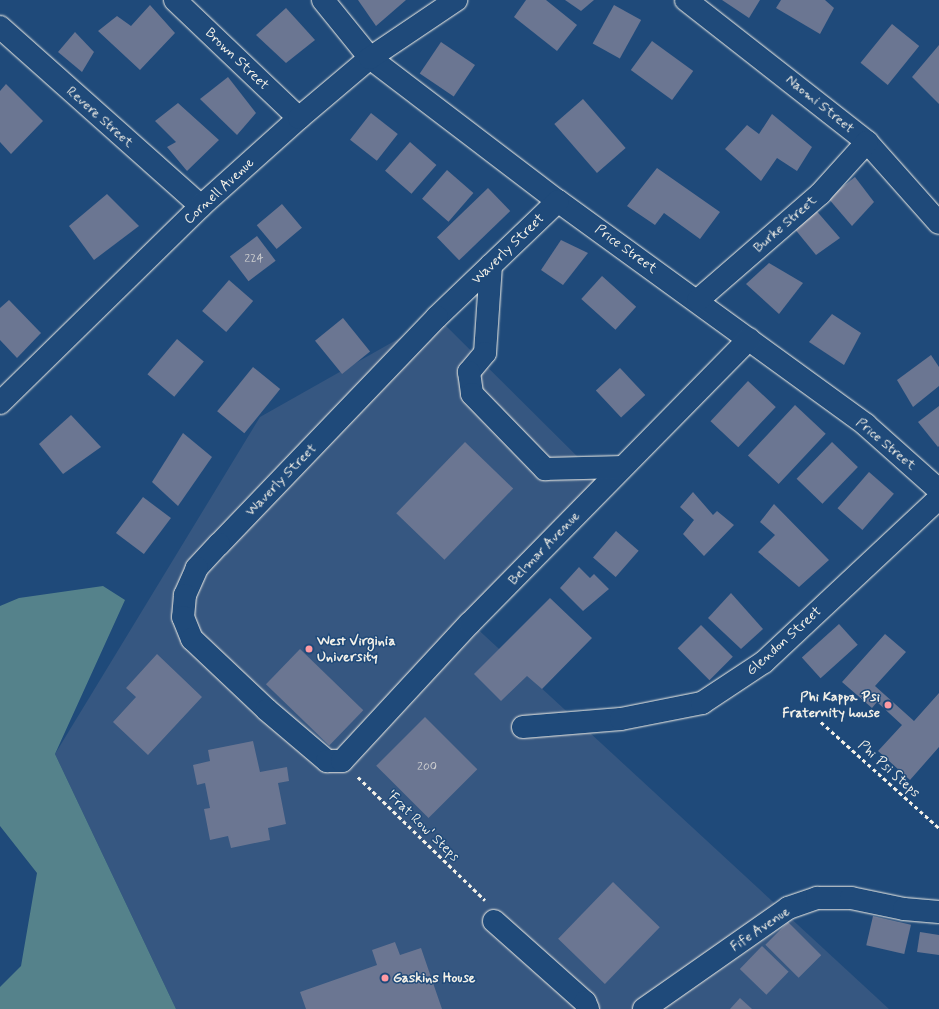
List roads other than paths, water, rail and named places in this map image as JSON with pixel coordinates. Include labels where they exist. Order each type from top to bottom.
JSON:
[{"type":"street","name":"Brown Street","points":[[175,0],[299,118]]},
{"type":"street","name":"Price Street","points":[[323,0],[370,58],[558,201],[698,300],[866,426],[939,490]]},
{"type":"street","name":"Cornell Avenue","points":[[0,403],[201,206],[299,118],[370,58],[456,0]]},
{"type":"street","name":"Naomi Street","points":[[686,0],[867,142],[939,223]]},
{"type":"street","name":"Revere Street","points":[[0,27],[201,206]]},
{"type":"street","name":"Burke Street","points":[[698,300],[820,194],[867,142]]},
{"type":"street","name":"Waverly Street","points":[[342,761],[327,761],[267,710],[192,638],[183,617],[186,595],[197,568],[437,317],[558,201]]},
{"type":"street","points":[[491,265],[485,354],[469,372],[472,394],[545,469],[622,467]]},
{"type":"street","name":"Belmar Avenue","points":[[342,761],[470,623],[749,339]]},
{"type":"street","name":"Glendon Street","points":[[523,727],[621,718],[702,703],[764,662],[939,498]]},
{"type":"street","name":"Fife Avenue","points":[[644,1009],[788,908],[817,898],[851,898],[904,909],[939,912]]},
{"type":"street","points":[[493,914],[585,1002],[588,1009]]},
{"type":"place","name":"West Virginia University","points":[[309,649]]},
{"type":"place","name":"Phi Kappa Psi Fraternity house","points":[[888,705]]},
{"type":"place","name":"Gaskins House","points":[[385,978]]}]
